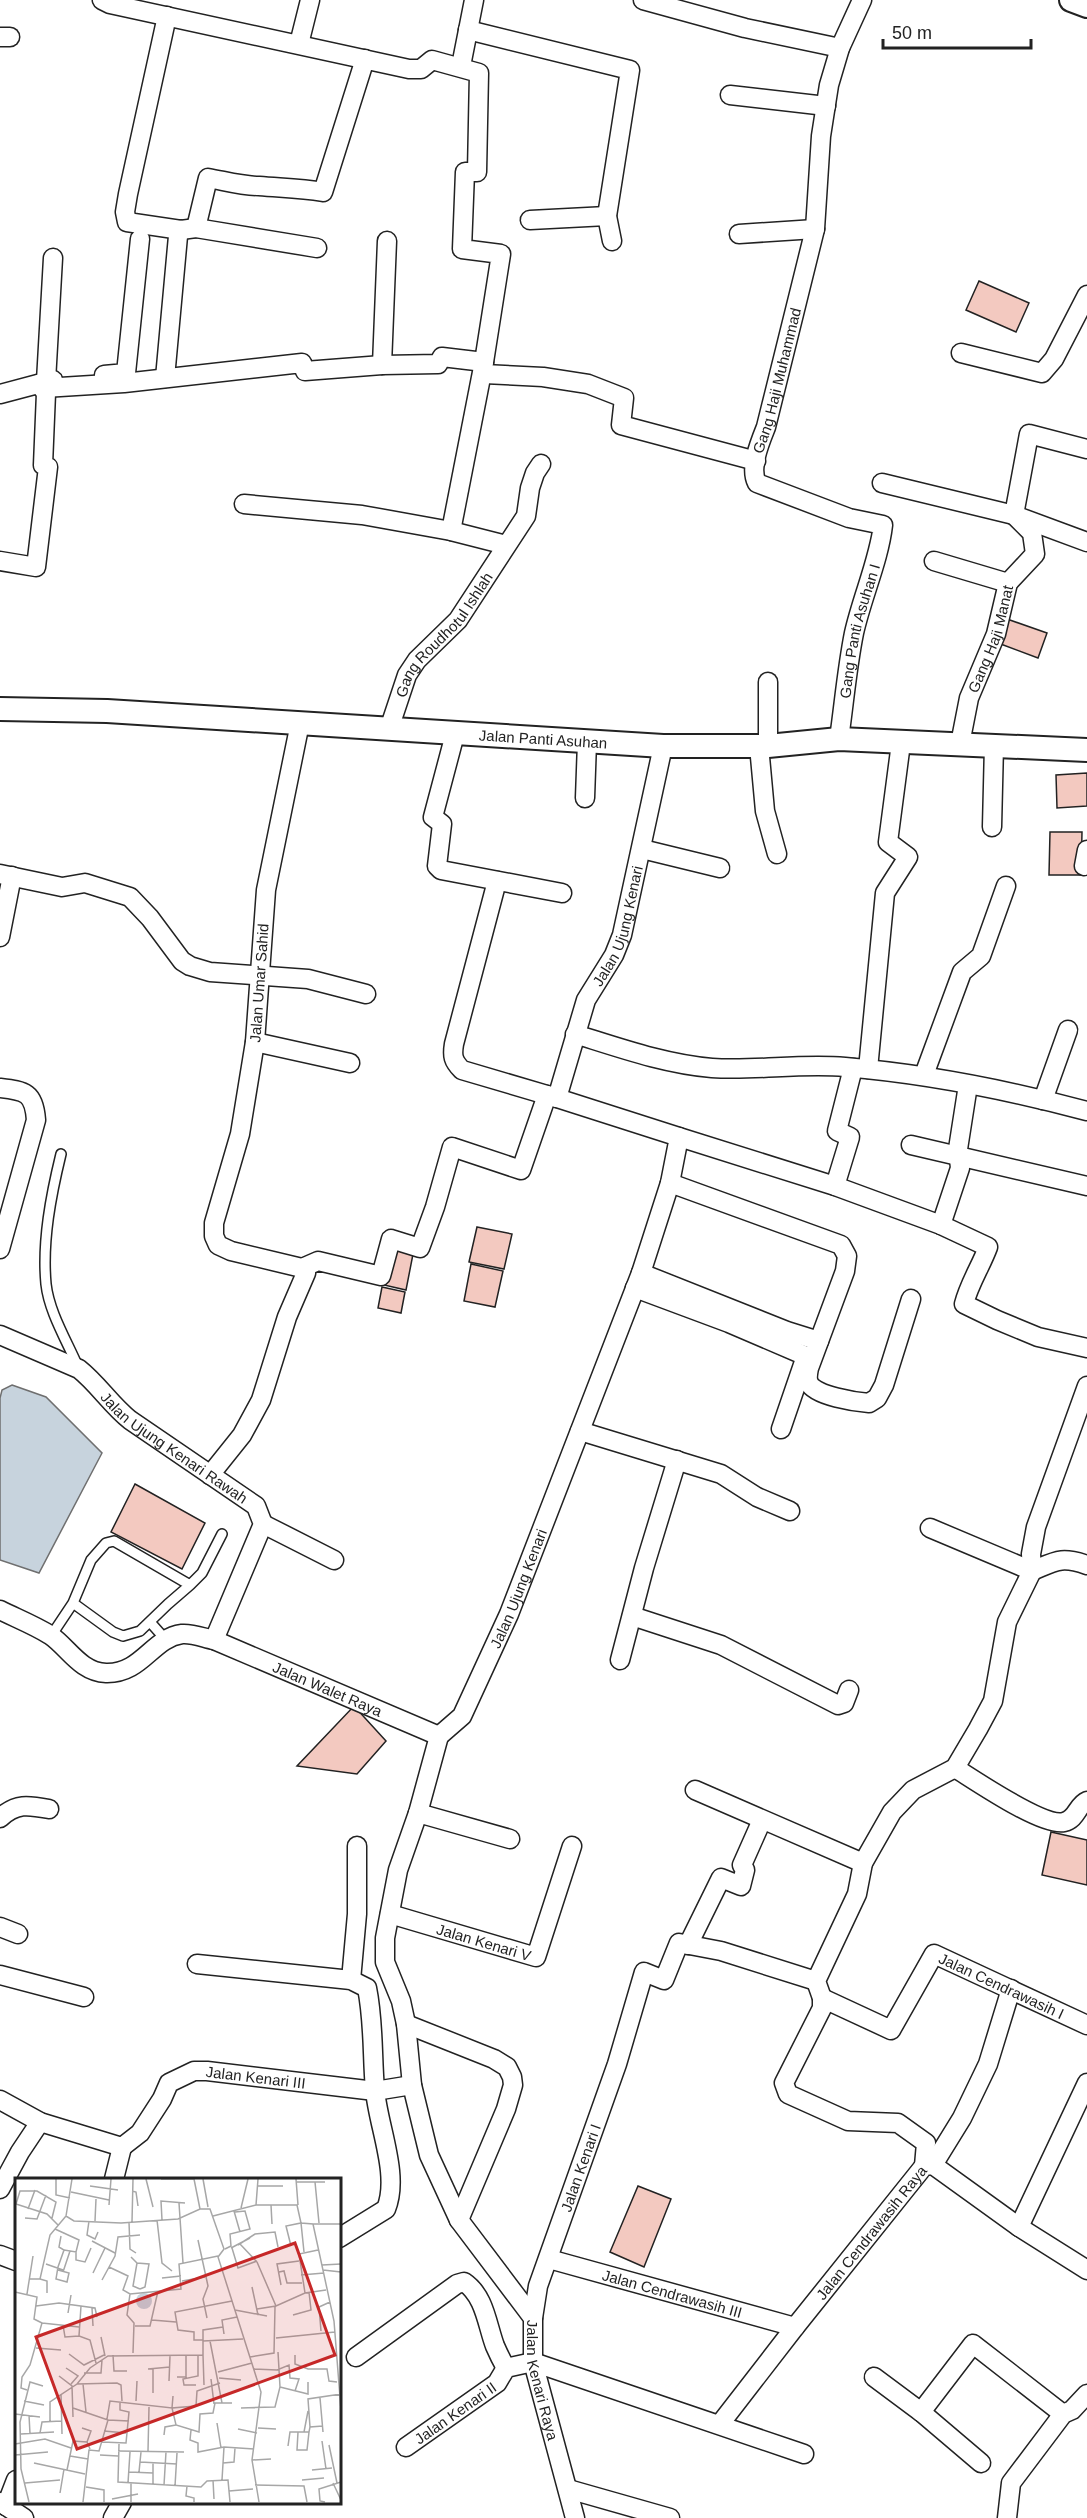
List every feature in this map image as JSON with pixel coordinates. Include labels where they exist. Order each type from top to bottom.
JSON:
[{"type":"street","points":[[102,0],[110,4],[409,69],[421,69],[432,60],[461,66],[479,73],[477,172],[465,172],[462,249],[501,254],[484,368],[451,531]]},
{"type":"street","points":[[299,44],[310,0]]},
{"type":"street","points":[[461,66],[474,0]]},
{"type":"street","points":[[643,0],[745,27],[840,48]]},
{"type":"street","name":"Gang Haji Muhammad","points":[[484,368],[588,384],[624,398],[621,425],[756,461],[815,229],[821,136],[829,85],[840,48],[862,0]]},
{"type":"street","points":[[167,16],[125,212],[127,222],[317,248]]},
{"type":"street","points":[[468,30],[630,70],[607,216],[612,241]]},
{"type":"street","points":[[165,378],[178,236],[189,229],[208,178],[260,187],[271,185],[285,189],[291,186],[323,192],[365,59]]},
{"type":"street","points":[[730,95],[826,106]]},
{"type":"street","points":[[530,220],[607,216]]},
{"type":"street","points":[[739,234],[815,229]]},
{"type":"street","points":[[0,394],[43,384],[126,373],[140,238]]},
{"type":"street","points":[[382,365],[387,241]]},
{"type":"street","points":[[0,561],[36,567],[48,467],[43,465],[46,393],[43,384],[53,258]]},
{"type":"street","points":[[962,353],[1042,373],[1054,359],[1087,295]]},
{"type":"street","points":[[43,384],[165,378],[302,363],[305,371],[382,365],[438,364],[442,357],[484,368]]},
{"type":"street","points":[[1014,515],[1029,434],[1087,449]]},
{"type":"street","name":"Gang Panti Asuhan I","points":[[756,461],[754,477],[757,483],[849,518],[884,525],[881,543],[868,580],[854,633],[839,740]]},
{"type":"street","name":"Gang Roudhotul Ishlah","points":[[389,729],[407,675],[417,660],[458,620],[526,516],[530,488],[541,464]]},
{"type":"street","points":[[882,483],[1014,515],[1087,542]]},
{"type":"street","points":[[244,504],[362,515],[451,531],[506,545]]},
{"type":"street","name":"Gang Haji Manat","points":[[960,744],[969,698],[996,634],[1008,583],[1035,554],[1032,533],[1014,515]]},
{"type":"street","points":[[934,561],[1008,583]]},
{"type":"street","points":[[768,682],[764,746],[765,811],[777,854]]},
{"type":"street","name":"Jalan Panti Asuhan","points":[[0,709],[107,711],[663,746],[764,746],[839,740],[1087,750]]},
{"type":"street","name":"Jalan Umar Sahid","points":[[300,723],[266,890],[255,1042],[240,1134],[214,1223],[218,1245],[231,1251],[302,1268]]},
{"type":"street","points":[[455,734],[433,817],[442,824],[437,866],[441,870],[562,893]]},
{"type":"street","points":[[585,798],[587,742]]},
{"type":"street","points":[[835,1186],[850,1137],[837,1131],[860,1068],[885,893],[908,857],[888,842],[901,742]]},
{"type":"street","points":[[992,827],[994,745]]},
{"type":"street","name":"Jalan Ujung Kenari","points":[[302,1268],[318,1262],[381,1276],[391,1239],[420,1248],[435,1207],[452,1147],[521,1170],[552,1096],[586,1000],[614,955],[622,935],[663,746]]},
{"type":"street","points":[[642,849],[720,868]]},
{"type":"street","points":[[0,936],[6,875],[62,887],[85,883],[130,897],[150,918],[182,961],[190,966],[210,972],[308,979],[366,994]]},
{"type":"street","points":[[497,880],[452,1058],[462,1070],[552,1096],[835,1186],[941,1226],[988,1247],[979,1271],[967,1291],[964,1304],[1038,1336],[1087,1348]]},
{"type":"street","points":[[924,1075],[962,972],[981,956],[1006,886]]},
{"type":"street","points":[[1043,1100],[1068,1030]]},
{"type":"street","points":[[575,1034],[649,1057],[712,1068],[860,1068],[924,1075],[1087,1111]]},
{"type":"street","points":[[255,1042],[350,1063]]},
{"type":"street","points":[[941,1226],[960,1168],[959,1156],[968,1085]]},
{"type":"street","points":[[0,1088],[21,1090],[30,1096],[35,1106],[36,1120],[0,1249]]},
{"type":"street","name":"Jalan Ujung Kenari","points":[[439,1736],[462,1716],[508,1614],[638,1280],[670,1183],[679,1137]]},
{"type":"street","points":[[911,1145],[1087,1186]]},
{"type":"street","points":[[670,1183],[841,1245],[847,1256],[845,1271],[809,1368],[810,1385],[819,1391],[851,1402],[869,1403],[877,1398],[884,1385],[911,1299]]},
{"type":"street","points":[[210,1475],[242,1435],[261,1400],[287,1317],[306,1273],[302,1268]]},
{"type":"street","points":[[638,1280],[819,1341]]},
{"type":"street","points":[[638,1280],[806,1356],[781,1429]]},
{"type":"street","name":"Jalan Ujung Kenari Rawah","points":[[0,1335],[79,1369],[90,1377],[114,1407],[130,1420],[256,1506],[263,1524]]},
{"type":"street","points":[[929,2165],[926,2143],[898,2123],[848,2121],[788,2094],[784,2089],[786,2078],[822,2008],[819,1989],[857,1894],[863,1863],[892,1812],[913,1790],[955,1768],[993,1701],[1007,1622],[1032,1571],[1031,1554],[1036,1527],[1087,1386]]},
{"type":"street","points":[[580,1431],[721,1474],[757,1497],[790,1511]]},
{"type":"street","points":[[620,1660],[677,1460]]},
{"type":"street","points":[[214,1640],[263,1524],[334,1560]]},
{"type":"street","points":[[930,1528],[1032,1571],[1056,1560],[1069,1558],[1087,1565]]},
{"type":"street","points":[[0,1610],[51,1636],[90,1669],[105,1673],[123,1671],[143,1660],[166,1640]]},
{"type":"street","points":[[632,1616],[721,1644],[733,1653],[838,1705],[844,1703],[849,1690]]},
{"type":"street","name":"Jalan Walet Raya","points":[[166,1640],[184,1634],[214,1640],[439,1736]]},
{"type":"street","points":[[372,1982],[386,1962],[385,1938],[398,1870],[418,1814],[439,1736]]},
{"type":"street","points":[[955,1768],[1043,1820],[1061,1823],[1071,1819],[1087,1801]]},
{"type":"street","points":[[695,1790],[863,1863]]},
{"type":"street","points":[[0,1818],[9,1810],[21,1805],[49,1809]]},
{"type":"street","points":[[418,1814],[510,1839]]},
{"type":"street","points":[[762,1820],[742,1865],[745,1870],[741,1886],[721,1878],[688,1945],[721,1952],[819,1989]]},
{"type":"street","points":[[340,2237],[386,2209],[390,2200],[391,2182],[375,2091],[372,1982],[357,1914],[357,1846]]},
{"type":"street","name":"Jalan Kenari V","points":[[390,1914],[536,1957],[572,1846]]},
{"type":"street","points":[[0,1927],[18,1934]]},
{"type":"street","name":"Jalan Kenari I","points":[[533,2318],[538,2286],[617,2064],[644,1972],[664,1980],[679,1943],[688,1945]]},
{"type":"street","name":"Jalan Cendrawasih I","points":[[819,1989],[891,2030],[934,1954],[1087,2025]]},
{"type":"street","points":[[197,1964],[372,1982]]},
{"type":"street","points":[[0,1975],[84,1996]]},
{"type":"street","name":"Jalan Kenari Raya","points":[[372,1982],[400,2001],[406,2024],[412,2085],[429,2155],[459,2220],[533,2318],[519,2365],[568,2489],[575,2518]]},
{"type":"street","points":[[929,2165],[962,2118],[988,2064],[1011,1989]]},
{"type":"street","points":[[406,2024],[494,2059],[507,2067],[513,2077],[506,2109],[459,2220]]},
{"type":"street","name":"Jalan Kenari III","points":[[122,2147],[140,2133],[162,2099],[169,2083],[194,2071],[207,2070],[375,2091],[412,2085]]},
{"type":"street","points":[[1019,2227],[1087,2083]]},
{"type":"street","points":[[0,2100],[40,2122],[122,2147],[114,2178]]},
{"type":"street","points":[[0,2189],[40,2122]]},
{"type":"street","name":"Jalan Cendrawasih Raya","points":[[720,2424],[795,2327],[929,2165],[1019,2227],[1087,2270]]},
{"type":"street","points":[[0,2255],[15,2261]]},
{"type":"street","name":"Jalan Cendrawasih III","points":[[549,2259],[795,2327]]},
{"type":"street","points":[[356,2356],[457,2284],[464,2282],[471,2286],[488,2318],[495,2344],[519,2365],[720,2424],[804,2454]]},
{"type":"street","points":[[921,2412],[974,2344],[1063,2414]]},
{"type":"street","name":"Jalan Kenari II","points":[[406,2447],[519,2365]]},
{"type":"street","points":[[874,2377],[921,2412],[981,2463]]},
{"type":"street","points":[[1007,2518],[1011,2483],[1063,2414],[1072,2410],[1087,2394]]},
{"type":"street","points":[[15,2482],[3,2504],[24,2518]]},
{"type":"street","points":[[568,2489],[670,2518]]},
{"type":"street","points":[[113,2518],[121,2503]]},
{"type":"lane","points":[[61,1154],[49,1207],[46,1284],[52,1305],[79,1369]]},
{"type":"lane","points":[[73,1603],[113,1632],[123,1636],[140,1631],[202,1573],[222,1534]]},
{"type":"lane","points":[[51,1636],[73,1603],[92,1560],[106,1543],[114,1541],[190,1585]]},
{"type":"lane","points":[[150,1622],[166,1640]]},
{"type":"shaded area","points":[[12,1385],[46,1397],[102,1453],[39,1573],[0,1560],[0,1398],[2,1390]]},
{"type":"building","points":[[979,281],[1029,303],[1016,332],[966,310]]},
{"type":"building","points":[[1007,619],[1047,633],[1038,658],[998,643]]},
{"type":"building","points":[[1087,773],[1087,806],[1057,808],[1056,775]]},
{"type":"building","points":[[1050,832],[1082,832],[1081,875],[1049,875]]},
{"type":"building","points":[[477,1227],[512,1234],[504,1269],[469,1262]]},
{"type":"building","points":[[392,1245],[414,1249],[406,1290],[384,1285]]},
{"type":"building","points":[[471,1264],[503,1271],[495,1307],[464,1301]]},
{"type":"building","points":[[382,1287],[405,1292],[401,1313],[378,1308]]},
{"type":"building","points":[[135,1484],[205,1523],[182,1569],[111,1532]]},
{"type":"building","points":[[354,1706],[386,1741],[357,1774],[297,1766]]},
{"type":"building","points":[[1051,1832],[1087,1840],[1087,1885],[1042,1875]]},
{"type":"building","points":[[638,2186],[671,2199],[644,2267],[610,2252]]}]
